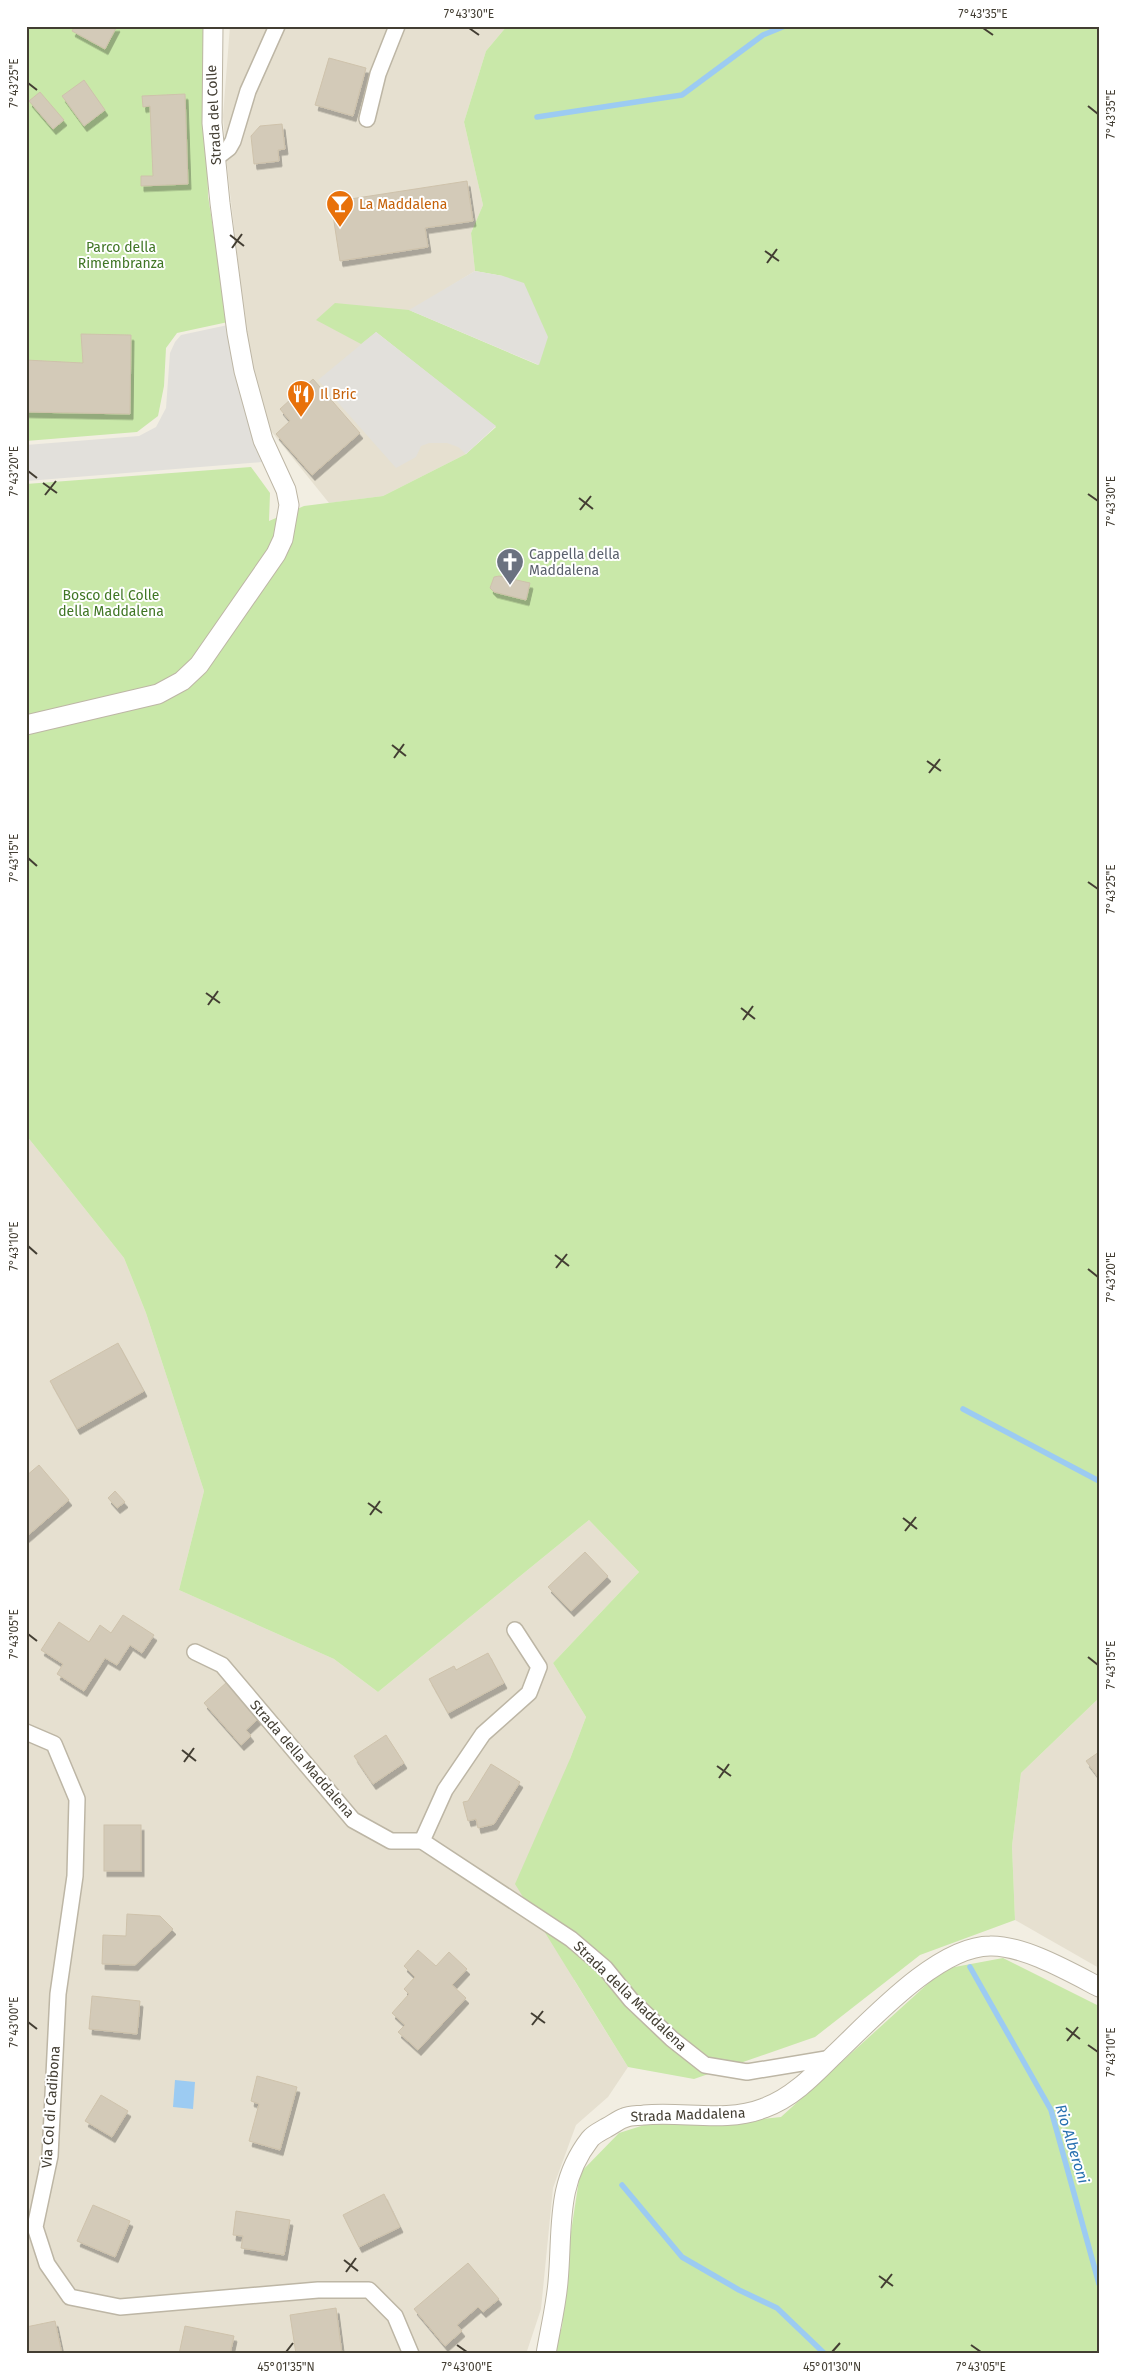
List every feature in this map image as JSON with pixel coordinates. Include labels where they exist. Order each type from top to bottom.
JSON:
[{"type":"street","name":"Strada del Colle","points":[[26,725],[158,694],[182,681],[199,665],[276,554],[283,539],[288,518],[286,490],[263,440],[244,371],[220,203],[212,123],[213,26]]},
{"type":"street","points":[[216,158],[233,141],[246,98],[277,26]]},
{"type":"street","points":[[367,119],[378,74],[396,26]]},
{"type":"street","points":[[422,1841],[445,1790],[483,1734],[529,1693],[539,1667],[515,1630]]},
{"type":"street","name":"Strada della Maddalena","points":[[195,1652],[222,1665],[353,1820],[391,1841],[422,1841],[571,1939],[605,1968],[631,2000],[672,2039],[705,2065],[747,2072],[832,2058]]},
{"type":"street","name":"Via Col di Cadibona","points":[[26,1732],[54,1744],[77,1799],[75,1876],[58,1994],[50,2156],[36,2227],[47,2264],[70,2297],[120,2308],[318,2290],[369,2290],[395,2316],[411,2354]]},
{"type":"street","name":"Strada Maddalena","points":[[546,2354],[558,2284],[562,2201],[574,2163],[592,2137],[625,2117],[658,2114],[744,2115],[766,2108],[787,2097],[804,2084],[927,1971],[940,1962],[973,1949],[990,1946],[1006,1947],[1058,1966],[1099,1987]]},
{"type":"shaded area","points":[[230,26],[507,26],[486,51],[464,122],[483,205],[471,233],[475,271],[376,332],[466,454],[383,496],[329,503],[271,431],[248,351],[227,166],[223,116]]},
{"type":"shaded area","points":[[475,271],[503,276],[524,283],[548,337],[539,365],[409,310]]},
{"type":"shaded area","points":[[228,325],[241,397],[262,462],[27,481],[26,445],[139,436],[156,427],[166,408],[170,353],[175,342],[181,335]]},
{"type":"shaded area","points":[[376,332],[496,426],[466,454],[458,447],[447,443],[429,443],[421,446],[416,457],[396,468],[318,380]]},
{"type":"shaded area","points":[[26,1135],[124,1258],[146,1313],[204,1491],[179,1590],[334,1659],[378,1692],[589,1520],[639,1572],[553,1663],[586,1717],[570,1759],[574,1980],[628,2067],[608,2097],[576,2125],[553,2188],[541,2309],[526,2354],[26,2354]]},
{"type":"shaded area","points":[[1099,1698],[1099,1968],[1015,1920],[1012,1846],[1021,1773]]},
{"type":"green space","name":"Parco della Rimembranza","points":[[26,26],[204,26],[208,196],[228,322],[177,333],[166,348],[164,386],[158,416],[137,432],[26,441]]},
{"type":"green space","name":"Bosco del Colle della Maddalena","points":[[507,26],[1099,26],[1099,1698],[1021,1773],[1012,1846],[1015,1920],[920,1955],[815,2037],[694,2079],[628,2067],[515,1884],[570,1759],[586,1717],[553,1663],[639,1572],[589,1520],[378,1692],[334,1659],[179,1590],[204,1491],[146,1313],[124,1258],[26,1135],[26,484],[251,467],[270,493],[269,521],[304,506],[383,496],[466,454],[496,427],[376,332],[361,344],[316,320],[335,303],[409,310],[538,365],[503,276],[475,271],[471,233],[483,205],[464,122],[486,51]]},
{"type":"green space","points":[[1003,1958],[1099,2006],[1099,2354],[552,2354],[562,2327],[569,2245],[580,2173],[619,2133],[657,2121],[724,2123],[781,2117],[944,1969]]},
{"type":"water","points":[[175,2080],[195,2082],[193,2109],[173,2107]]},
{"type":"building","points":[[75,26],[117,26],[105,49],[72,31]]},
{"type":"building","points":[[329,58],[366,68],[353,116],[315,105]]},
{"type":"building","points":[[84,80],[105,110],[84,126],[62,96]]},
{"type":"building","points":[[40,92],[64,120],[53,129],[29,101]]},
{"type":"building","points":[[185,94],[188,184],[141,186],[141,176],[153,176],[150,106],[143,107],[142,96]]},
{"type":"building","points":[[282,124],[285,149],[278,150],[279,161],[254,164],[251,136],[260,126]]},
{"type":"building","points":[[467,181],[473,221],[425,228],[428,247],[340,261],[331,202]]},
{"type":"building","points":[[81,334],[131,335],[130,414],[26,412],[26,360],[83,363]]},
{"type":"building","points":[[313,379],[360,433],[312,475],[276,434],[290,421],[280,409]]},
{"type":"building","name":"Cappella della Maddalena","points":[[499,576],[530,583],[526,600],[494,592],[490,588],[494,577]]},
{"type":"building","points":[[118,1343],[144,1391],[77,1429],[50,1381]]},
{"type":"building","points":[[39,1465],[69,1500],[26,1537],[26,1476]]},
{"type":"building","points":[[115,1491],[125,1502],[117,1508],[108,1498]]},
{"type":"building","points":[[585,1552],[608,1576],[571,1611],[548,1587]]},
{"type":"building","points":[[123,1615],[154,1635],[142,1653],[130,1645],[117,1665],[105,1658],[84,1691],[57,1674],[63,1664],[41,1650],[59,1622],[89,1642],[100,1625],[111,1633]]},
{"type":"building","points":[[488,1653],[504,1683],[448,1713],[429,1679],[454,1666],[456,1670]]},
{"type":"building","points":[[228,1681],[260,1717],[246,1730],[251,1736],[241,1745],[204,1703]]},
{"type":"building","points":[[386,1735],[404,1763],[373,1784],[354,1756]]},
{"type":"building","points":[[1099,1752],[1099,1778],[1086,1761]]},
{"type":"building","points":[[491,1764],[520,1782],[494,1824],[478,1828],[476,1819],[468,1821],[463,1802],[468,1801]]},
{"type":"building","points":[[104,1825],[141,1825],[141,1871],[104,1871]]},
{"type":"building","points":[[127,1914],[160,1916],[173,1929],[135,1965],[102,1964],[103,1935],[126,1936]]},
{"type":"building","points":[[418,1950],[436,1966],[449,1952],[467,1969],[452,1985],[466,1998],[418,2050],[398,2032],[405,2025],[392,2013],[409,1994],[404,1989],[415,1977],[404,1966]]},
{"type":"building","points":[[92,1996],[140,2001],[137,2034],[89,2029]]},
{"type":"building","points":[[257,2076],[297,2087],[280,2150],[249,2141],[259,2104],[251,2101]]},
{"type":"building","points":[[101,2095],[128,2111],[112,2137],[85,2121]]},
{"type":"building","points":[[384,2194],[400,2227],[359,2247],[343,2215]]},
{"type":"building","points":[[93,2205],[130,2221],[115,2257],[77,2241]]},
{"type":"building","points":[[236,2211],[290,2220],[284,2255],[241,2248],[243,2236],[233,2235]]},
{"type":"building","points":[[468,2263],[499,2299],[483,2312],[478,2307],[457,2325],[462,2331],[445,2346],[414,2309]]},
{"type":"building","points":[[336,2308],[342,2354],[296,2354],[290,2315]]},
{"type":"building","points":[[55,2321],[62,2354],[26,2354],[26,2327]]},
{"type":"building","points":[[185,2326],[234,2336],[230,2354],[179,2354]]},
{"type":"waterway","points":[[537,117],[682,95],[763,35],[785,26]]},
{"type":"waterway","points":[[963,1409],[1099,1481]]},
{"type":"waterway","name":"Rio Alberoni","points":[[970,1967],[1051,2110],[1099,2284]]},
{"type":"waterway","points":[[622,2185],[682,2257],[739,2290],[777,2308],[825,2354]]},
{"type":"place","name":"La Maddalena","points":[[340,228]]},
{"type":"place","name":"Il Bric","points":[[301,418]]},
{"type":"place","name":"Cappella della Maddalena","points":[[510,586]]}]
